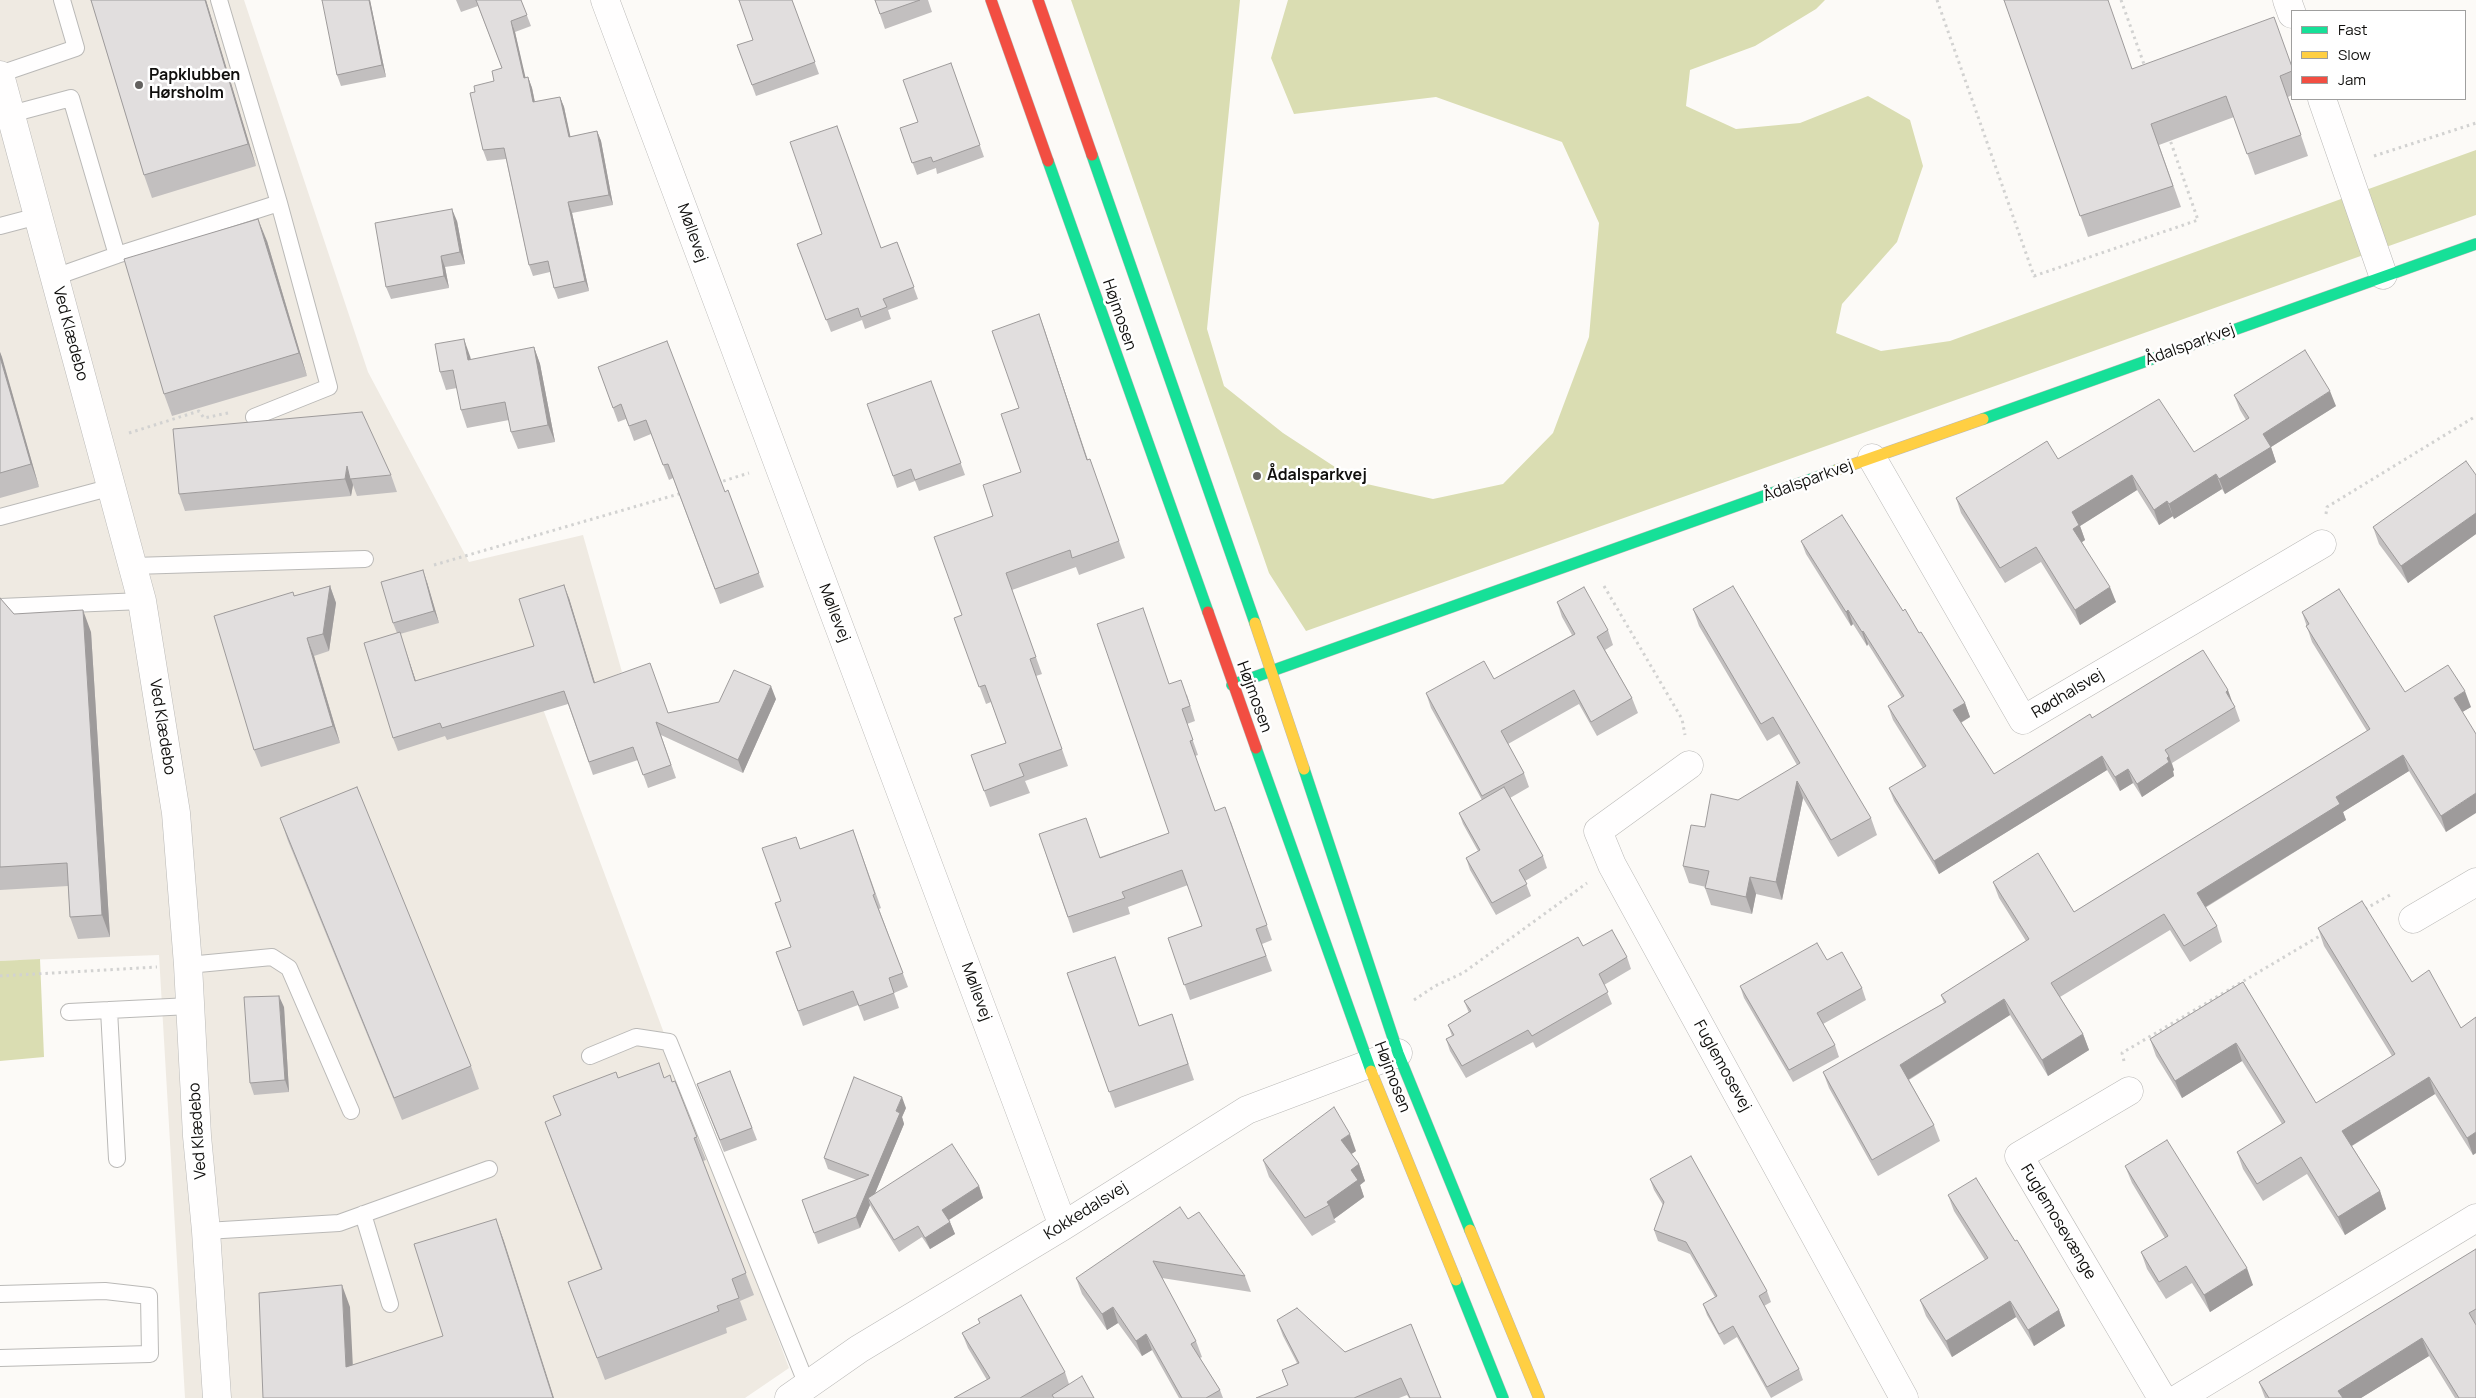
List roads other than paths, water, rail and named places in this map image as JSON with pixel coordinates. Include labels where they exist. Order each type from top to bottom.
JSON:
[{"type":"street","name":"Møllevej","points":[[606,0],[1063,1226]]},
{"type":"street","name":"Højmosen","points":[[991,0],[1232,685],[1368,1063],[1503,1398]]},
{"type":"street","name":"Højmosen","points":[[1038,0],[1272,671],[1398,1053],[1539,1398]]},
{"type":"street","name":"Ved Klædebo","points":[[0,74],[142,601],[176,813],[188,965],[197,1136],[218,1398]]},
{"type":"street","points":[[2322,100],[2383,275]]},
{"type":"street","name":"Ådalsparkvej","points":[[1232,685],[2383,275],[2476,244]]},
{"type":"street","name":"Rødhalsvej","points":[[1872,458],[2023,720],[2322,544]]},
{"type":"street","name":"Fuglemosevej","points":[[1689,765],[1598,830],[1612,865],[1904,1398]]},
{"type":"street","points":[[2413,919],[2476,882]]},
{"type":"street","name":"Kokkedalsvej","points":[[798,1392],[858,1349],[1063,1226],[1247,1110],[1398,1053]]},
{"type":"street","name":"Fuglemosevænge","points":[[2129,1091],[2019,1156],[2162,1398]]},
{"type":"street","points":[[2179,1398],[2476,1218]]},
{"type":"lane","points":[[0,74],[76,48],[62,0]]},
{"type":"lane","points":[[219,0],[279,204],[329,387],[254,417]]},
{"type":"lane","points":[[11,114],[71,98],[116,255]]},
{"type":"lane","points":[[55,277],[116,255],[279,204]]},
{"type":"lane","points":[[0,226],[38,216]]},
{"type":"lane","points":[[0,517],[112,487]]},
{"type":"lane","points":[[133,566],[365,559]]},
{"type":"lane","points":[[0,606],[142,601]]},
{"type":"lane","points":[[188,965],[272,956],[289,968],[351,1111]]},
{"type":"lane","points":[[69,1012],[190,1006]]},
{"type":"lane","points":[[109,1010],[117,1159]]},
{"type":"lane","points":[[590,1056],[636,1037],[669,1042],[798,1392]]},
{"type":"lane","points":[[206,1231],[339,1223],[489,1169]]},
{"type":"lane","points":[[363,1214],[390,1304]]},
{"type":"lane","points":[[0,1294],[105,1290],[149,1296],[150,1354],[0,1358]]},
{"type":"place","name":"Papklubben Hørsholm","points":[[139,85]]},
{"type":"place","name":"Ådalsparkvej","points":[[1257,476]]}]
